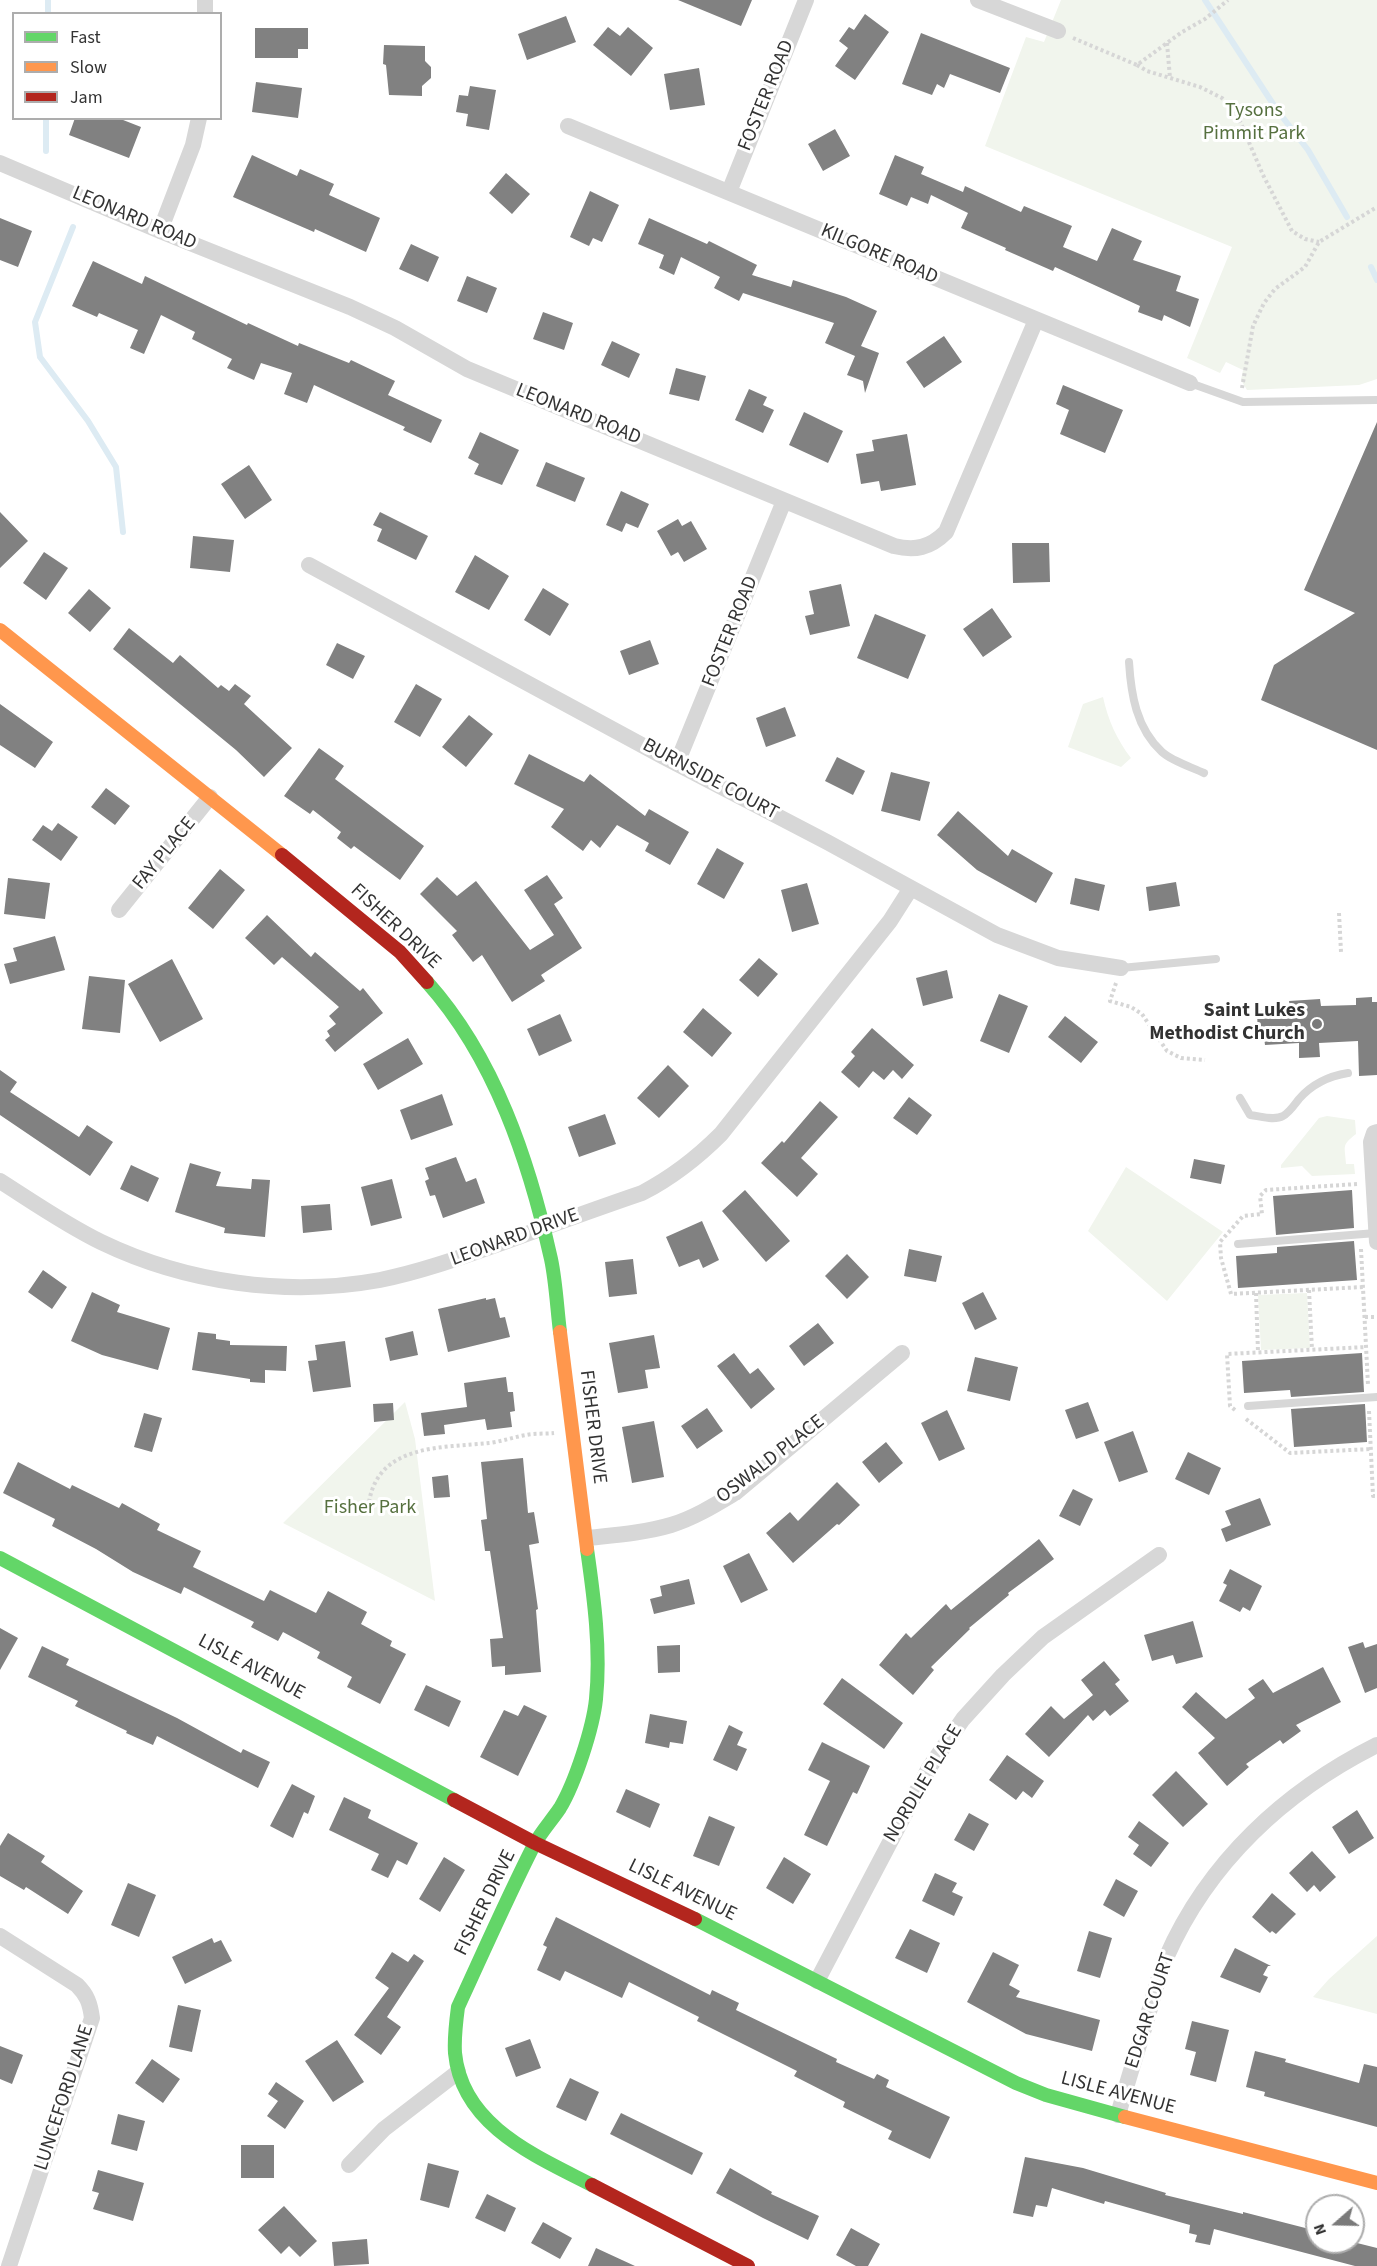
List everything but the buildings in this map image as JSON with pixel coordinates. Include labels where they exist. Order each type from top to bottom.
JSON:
[{"type":"street","name":"FOSTER ROAD","points":[[729,192],[806,0]]},
{"type":"street","points":[[978,0],[1058,31]]},
{"type":"street","points":[[160,231],[193,145],[199,120]]},
{"type":"street","name":"KILGORE ROAD","points":[[568,126],[1190,383]]},
{"type":"street","name":"LEONARD ROAD","points":[[0,163],[160,231],[350,307],[395,328],[467,369],[894,546],[930,554],[953,518],[1036,320]]},
{"type":"street","name":"FOSTER ROAD","points":[[677,763],[784,501]]},
{"type":"street","name":"BURNSIDE COURT","points":[[309,565],[997,935],[1058,958],[1121,968]]},
{"type":"street","name":"FISHER DRIVE","points":[[0,630],[356,914],[400,952],[434,989],[464,1030],[490,1077],[529,1177],[551,1261],[587,1538],[597,1661],[595,1708],[577,1768],[561,1806],[535,1844],[458,2007],[454,2032],[454,2053],[458,2072],[467,2094],[497,2132],[748,2266]]},
{"type":"street","name":"FAY PLACE","points":[[120,910],[210,797]]},
{"type":"street","name":"LEONARD DRIVE","points":[[0,1181],[100,1242],[170,1268],[250,1284],[324,1286],[379,1280],[436,1266],[642,1193],[670,1178],[694,1161],[721,1134],[890,921],[911,888]]},
{"type":"street","points":[[1377,1132],[1374,1133],[1371,1142],[1377,1242]]},
{"type":"street","name":"OSWALD PLACE","points":[[587,1538],[640,1532],[672,1524],[704,1512],[735,1493],[902,1353]]},
{"type":"street","name":"NORDLIE PLACE","points":[[817,1981],[929,1768],[963,1719],[1003,1675],[1043,1637],[1159,1555]]},
{"type":"street","name":"LISLE AVENUE","points":[[0,1558],[535,1844],[716,1929],[1016,2083],[1046,2095],[1118,2115],[1377,2183]]},
{"type":"street","name":"EDGAR COURT","points":[[1118,2115],[1167,1957],[1191,1911],[1216,1873],[1269,1815],[1347,1760],[1377,1745]]},
{"type":"street","name":"LUNCEFORD LANE","points":[[0,1936],[77,1985],[90,2002],[92,2018],[9,2266]]},
{"type":"street","points":[[349,2165],[384,2129],[458,2072]]},
{"type":"lane","points":[[1190,383],[1243,402],[1377,400]]},
{"type":"lane","points":[[1129,662],[1131,694],[1142,725],[1162,752],[1204,773]]},
{"type":"lane","points":[[1121,968],[1216,959]]},
{"type":"lane","points":[[1240,1098],[1250,1114],[1272,1118],[1283,1116],[1303,1095],[1321,1081],[1332,1075],[1348,1073]]},
{"type":"lane","points":[[1238,1244],[1376,1233]]},
{"type":"lane","points":[[1248,1406],[1377,1397]]},
{"type":"path","points":[[1137,65],[1205,19],[1228,0]]},
{"type":"path","points":[[1058,31],[1137,65],[1200,87],[1222,98],[1236,112],[1263,175],[1292,231],[1305,239],[1320,242]]},
{"type":"path","points":[[1167,43],[1170,78]]},
{"type":"path","points":[[1243,402],[1242,382],[1251,335],[1264,303],[1275,289],[1305,267],[1320,242],[1377,207]]},
{"type":"path","points":[[1339,913],[1341,952]]},
{"type":"path","points":[[1121,968],[1110,1001],[1131,1007],[1142,1014],[1167,1051],[1181,1058],[1204,1060]]},
{"type":"path","points":[[1310,1290],[1312,1350]]},
{"type":"path","points":[[1256,1293],[1258,1352]]},
{"type":"path","points":[[1365,1317],[1377,1317]]},
{"type":"path","points":[[369,1502],[373,1485],[383,1471],[397,1460],[417,1451],[508,1441],[525,1435],[573,1432]]},
{"type":"green space","name":"Tysons Pimmit Park","points":[[1061,0],[1377,0],[1377,379],[1359,385],[1247,390],[1241,380],[1243,370],[1226,362],[1220,373],[1187,358],[1232,247],[985,146],[1026,37],[1044,42]]},
{"type":"green space","points":[[1103,697],[1114,729],[1131,758],[1121,767],[1068,747],[1083,704]]},
{"type":"green space","points":[[1327,1116],[1355,1120],[1356,1134],[1348,1141],[1345,1149],[1346,1164],[1354,1164],[1355,1174],[1312,1176],[1302,1166],[1281,1168],[1281,1165],[1319,1118]]},
{"type":"green space","points":[[1126,1167],[1223,1232],[1167,1301],[1088,1231]]},
{"type":"green space","points":[[1307,1293],[1310,1348],[1261,1350],[1258,1295]]},
{"type":"green space","name":"Fisher Park","points":[[405,1402],[415,1439],[435,1601],[283,1523]]},
{"type":"green space","points":[[1377,1936],[1377,2014],[1313,1997],[1329,1979]]},
{"type":"waterway","points":[[48,0],[48,12]]},
{"type":"waterway","points":[[1205,0],[1277,110],[1308,150],[1347,217]]},
{"type":"waterway","points":[[46,120],[46,151]]},
{"type":"waterway","points":[[73,227],[35,322],[40,357],[88,421],[116,467],[123,532]]},
{"type":"waterway","points":[[1371,267],[1377,280]]},
{"type":"traffic: fast","points":[[427,982],[451,1012],[472,1044],[490,1077],[520,1148],[551,1259],[560,1332]]},
{"type":"traffic: fast","points":[[587,1549],[598,1662],[596,1699],[591,1725],[566,1797],[534,1845],[458,2007],[455,2053],[461,2078],[471,2100],[487,2119],[505,2136],[526,2150],[592,2185]]},
{"type":"traffic: fast","points":[[0,1558],[454,1800]]},
{"type":"traffic: fast","points":[[695,1919],[1016,2083],[1046,2095],[1125,2117]]},
{"type":"traffic: slow","points":[[0,630],[282,855]]},
{"type":"traffic: slow","points":[[560,1332],[587,1549]]},
{"type":"traffic: slow","points":[[1125,2117],[1377,2183]]},
{"type":"traffic: jam","points":[[282,855],[400,952],[427,982]]},
{"type":"traffic: jam","points":[[454,1800],[535,1843],[695,1919]]},
{"type":"traffic: jam","points":[[592,2185],[748,2266]]},
{"type":"place","name":"Saint Lukes Methodist Church","points":[[1317,1024]]}]
